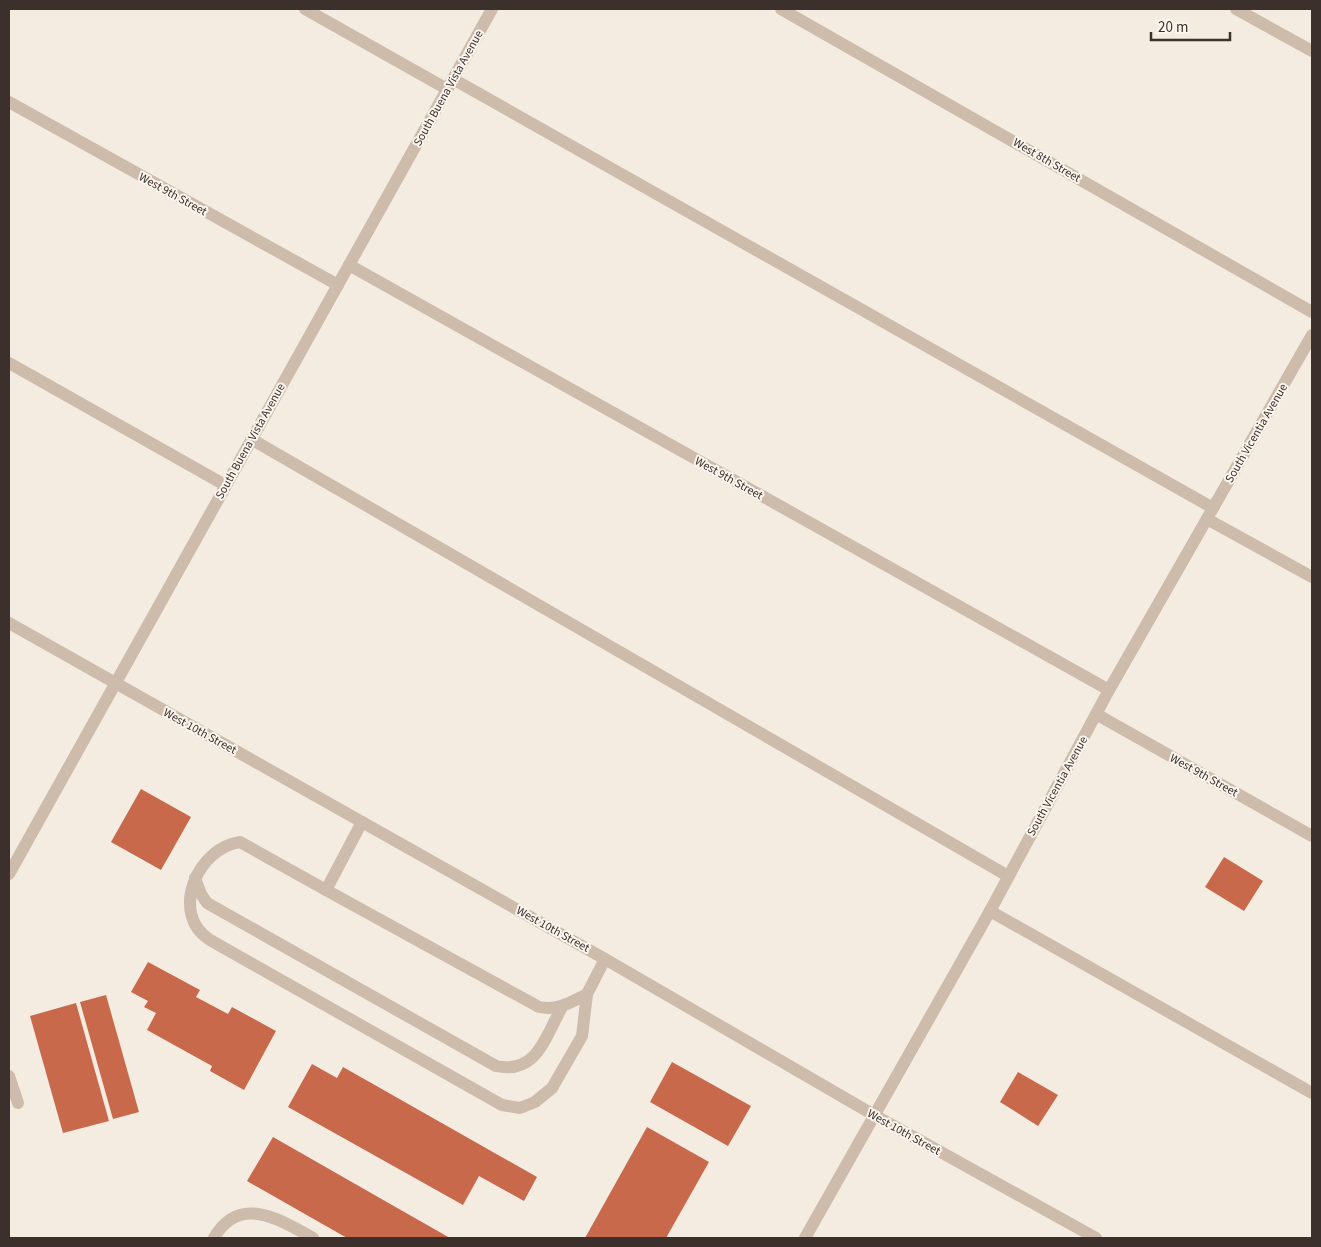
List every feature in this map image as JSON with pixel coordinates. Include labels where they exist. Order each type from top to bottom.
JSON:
[{"type":"street","points":[[305,9],[450,84],[1210,513],[1312,576]]},
{"type":"street","name":"South Buena Vista Avenue","points":[[9,874],[492,9]]},
{"type":"street","name":"West 8th Street","points":[[781,9],[1312,312]]},
{"type":"street","points":[[1236,9],[1312,51]]},
{"type":"street","name":"West 9th Street","points":[[9,102],[338,285]]},
{"type":"street","name":"West 9th Street","points":[[349,265],[1109,690]]},
{"type":"street","name":"South Vicentia Avenue","points":[[805,1238],[990,910],[1109,690],[1312,335]]},
{"type":"street","points":[[9,363],[225,486]]},
{"type":"street","points":[[251,439],[1008,876]]},
{"type":"street","name":"West 10th Street","points":[[9,623],[605,959],[874,1115],[1096,1238]]},
{"type":"street","name":"West 9th Street","points":[[1096,714],[1312,836]]},
{"type":"street","points":[[326,890],[362,822]]},
{"type":"street","points":[[587,994],[562,1007],[548,1009],[532,1004],[240,842],[230,844],[212,853],[195,878],[190,897],[190,910],[192,923],[200,934],[502,1105],[520,1108],[535,1102],[552,1088],[582,1036],[587,994],[605,959]]},
{"type":"street","points":[[195,878],[201,894],[207,903],[496,1066],[515,1068],[532,1060],[562,1007]]},
{"type":"street","points":[[990,910],[1312,1093]]},
{"type":"street","points":[[9,1076],[18,1104]]},
{"type":"street","points":[[214,1238],[222,1225],[247,1212],[277,1218],[313,1238]]},
{"type":"building","points":[[141,789],[191,817],[161,870],[111,842]]},
{"type":"building","points":[[1224,857],[1263,881],[1244,911],[1205,887]]},
{"type":"building","points":[[148,962],[200,990],[196,997],[228,1014],[232,1007],[276,1031],[244,1090],[210,1071],[212,1066],[147,1030],[156,1013],[144,1007],[148,1001],[131,992]]},
{"type":"building","points":[[106,995],[139,1112],[113,1119],[80,1002]]},
{"type":"building","points":[[76,1003],[109,1121],[63,1133],[30,1016]]},
{"type":"building","points":[[672,1062],[751,1106],[728,1146],[650,1102]]},
{"type":"building","points":[[312,1064],[337,1078],[343,1067],[537,1177],[524,1201],[479,1176],[463,1205],[288,1107]]},
{"type":"building","points":[[1018,1072],[1058,1095],[1038,1126],[1000,1102]]},
{"type":"building","points":[[647,1127],[709,1162],[666,1238],[585,1238]]},
{"type":"building","points":[[273,1137],[450,1238],[347,1238],[247,1181]]}]
